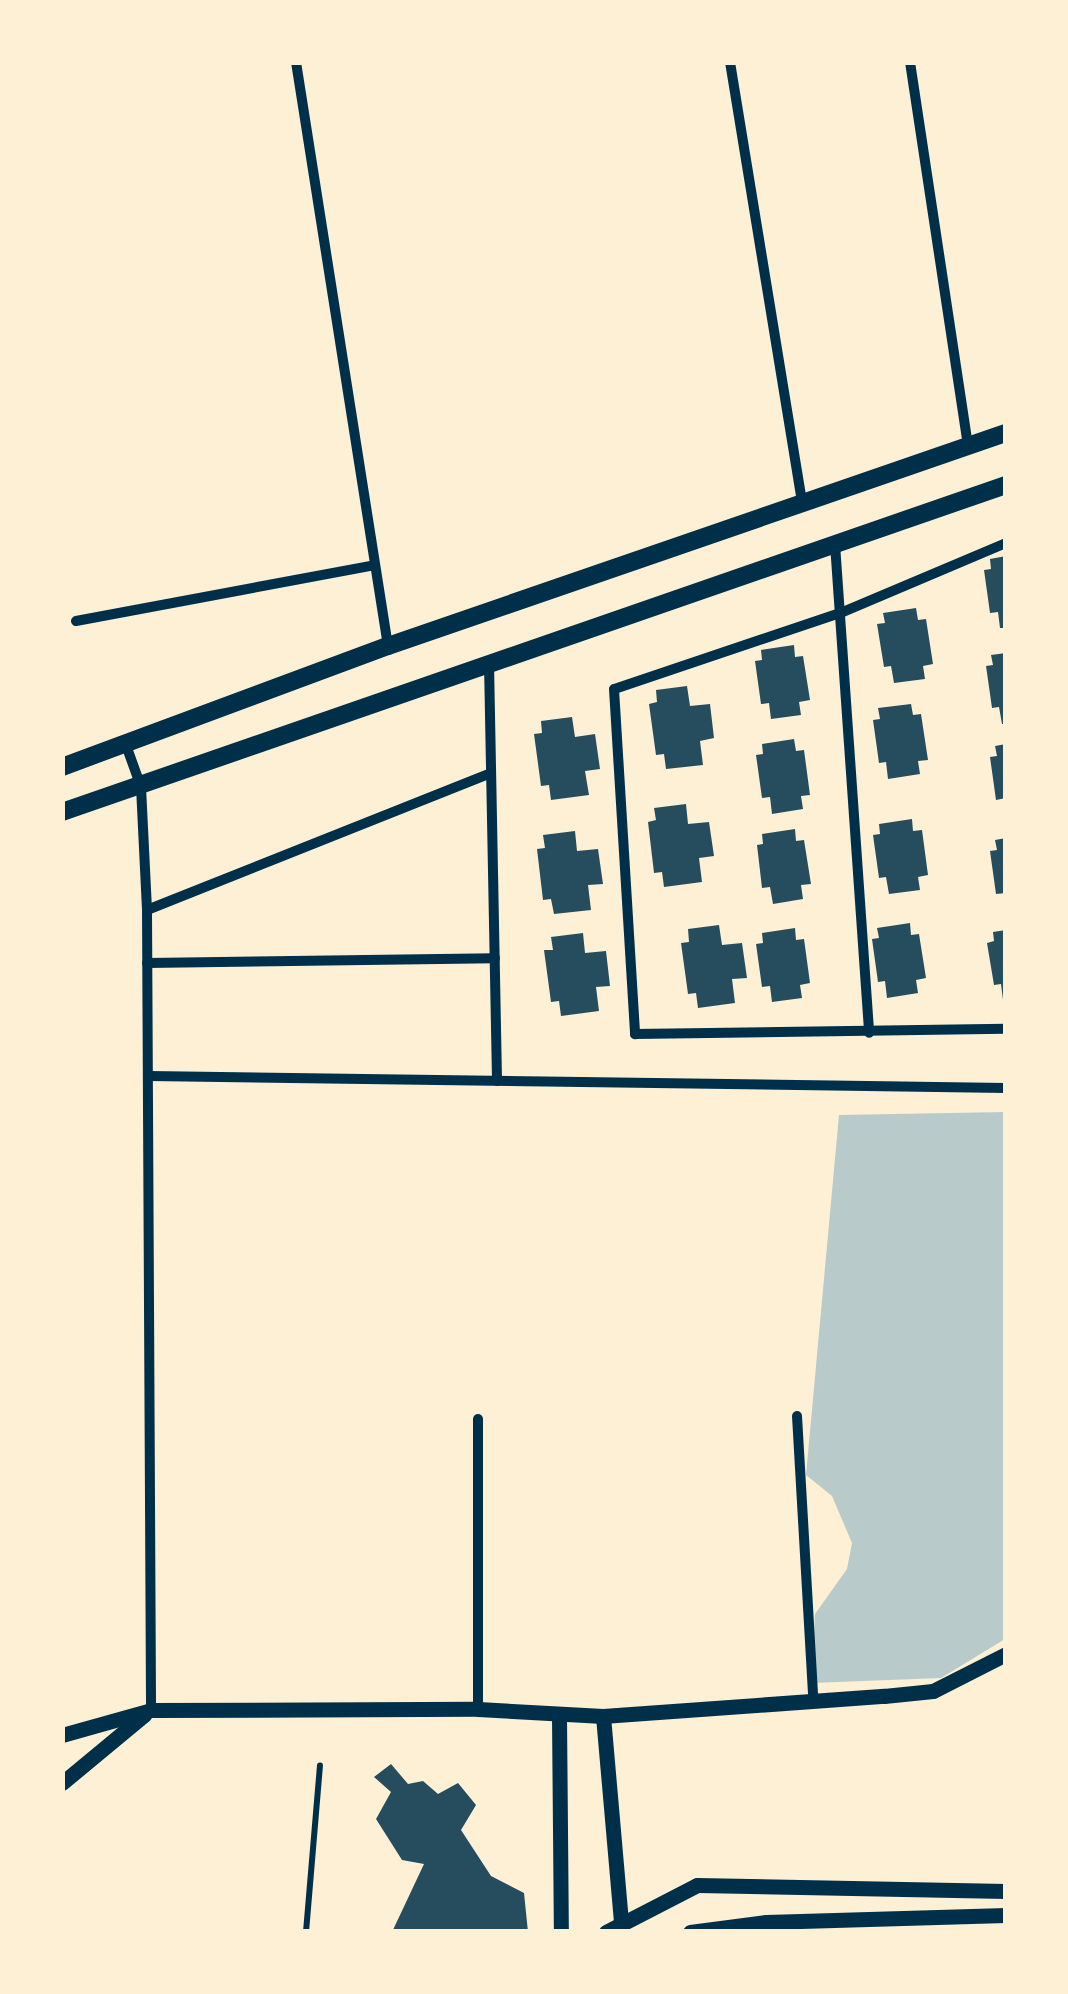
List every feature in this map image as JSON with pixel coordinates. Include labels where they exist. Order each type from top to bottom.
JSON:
[{"type":"main road","points":[[62,767],[388,646],[1006,432]]},
{"type":"main road","points":[[62,812],[1006,485]]},
{"type":"street","points":[[296,62],[388,646]]},
{"type":"street","points":[[730,62],[802,504]]},
{"type":"street","points":[[910,62],[968,446]]},
{"type":"street","points":[[1006,543],[840,613],[614,689],[634,1034],[1006,1030]]},
{"type":"street","points":[[835,544],[868,1033]]},
{"type":"street","points":[[76,621],[375,565]]},
{"type":"street","points":[[489,662],[497,1081]]},
{"type":"street","points":[[126,744],[141,787],[147,910],[151,1710]]},
{"type":"street","points":[[147,910],[491,773]]},
{"type":"street","points":[[147,963],[495,958]]},
{"type":"street","points":[[149,1076],[1006,1088]]},
{"type":"street","points":[[797,1416],[813,1697]]},
{"type":"street","points":[[478,1419],[478,1709]]},
{"type":"street","points":[[62,1735],[151,1710],[478,1709],[603,1716],[813,1697],[933,1691],[1006,1654]]},
{"type":"street","points":[[62,1782],[151,1710]]},
{"type":"street","points":[[559,1716],[561,1932]]},
{"type":"street","points":[[603,1716],[622,1922]]},
{"type":"street","points":[[606,1932],[697,1885],[1006,1891]]},
{"type":"street","points":[[690,1932],[766,1922],[1006,1915]]},
{"type":"lane","points":[[306,1932],[320,1766]]},
{"type":"shaded area","points":[[1005,1112],[1005,1639],[941,1678],[812,1683],[815,1614],[847,1569],[852,1543],[832,1496],[806,1475],[839,1115]]},
{"type":"building","points":[[1006,556],[1006,628],[1000,628],[998,612],[990,613],[984,570],[991,569],[990,559]]},
{"type":"building","points":[[916,608],[918,620],[926,619],[933,664],[923,666],[925,679],[894,683],[891,666],[884,667],[877,624],[885,623],[883,613]]},
{"type":"building","points":[[794,645],[795,657],[803,656],[810,700],[799,702],[801,715],[771,719],[769,703],[761,704],[755,661],[762,660],[761,650]]},
{"type":"building","points":[[1006,653],[1006,724],[1002,724],[999,707],[992,708],[986,666],[993,665],[991,655]]},
{"type":"building","points":[[687,686],[690,706],[710,704],[714,738],[700,741],[703,765],[666,769],[664,754],[656,755],[649,704],[657,702],[656,690]]},
{"type":"building","points":[[911,704],[913,715],[921,714],[928,760],[918,761],[920,774],[888,779],[886,762],[879,763],[873,720],[880,719],[878,708]]},
{"type":"building","points":[[572,717],[575,737],[595,734],[600,769],[585,771],[589,795],[551,800],[549,785],[541,786],[534,734],[542,733],[541,721]]},
{"type":"building","points":[[794,739],[796,751],[804,750],[810,795],[801,796],[803,809],[772,814],[770,797],[762,798],[756,755],[763,754],[762,744]]},
{"type":"building","points":[[1006,744],[1006,798],[996,800],[990,757],[997,756],[995,746]]},
{"type":"building","points":[[686,804],[688,824],[709,822],[714,856],[699,858],[702,882],[664,887],[662,872],[654,873],[648,822],[656,820],[654,808]]},
{"type":"building","points":[[912,819],[913,831],[922,830],[928,875],[918,877],[920,890],[889,894],[886,877],[879,878],[873,835],[880,834],[879,824]]},
{"type":"building","points":[[795,829],[796,841],[804,840],[811,884],[801,885],[803,899],[773,904],[770,887],[762,888],[757,845],[763,844],[762,834]]},
{"type":"building","points":[[575,831],[577,851],[598,849],[603,884],[588,885],[591,910],[554,914],[551,899],[543,900],[537,849],[545,848],[543,835]]},
{"type":"building","points":[[1006,838],[1006,893],[996,894],[990,851],[997,850],[995,840]]},
{"type":"building","points":[[910,923],[911,935],[919,934],[926,978],[916,980],[918,993],[887,998],[885,981],[878,982],[872,939],[879,938],[877,928]]},
{"type":"building","points":[[719,925],[722,945],[742,943],[747,978],[732,979],[735,1003],[698,1008],[696,993],[688,994],[681,943],[689,942],[688,929]]},
{"type":"building","points":[[795,928],[796,940],[804,939],[810,983],[800,985],[802,998],[772,1002],[770,986],[762,987],[756,944],[763,943],[762,933]]},
{"type":"building","points":[[1006,930],[1003,1000],[1001,984],[994,985],[987,943],[994,941],[993,932]]},
{"type":"building","points":[[583,933],[585,953],[606,951],[610,986],[596,987],[599,1011],[561,1016],[559,1001],[551,1002],[544,950],[553,950],[551,937]]},
{"type":"building","points":[[391,1764],[408,1784],[423,1781],[438,1794],[458,1783],[476,1805],[461,1830],[491,1876],[524,1893],[528,1932],[392,1932],[424,1864],[402,1860],[376,1819],[391,1792],[374,1777]]}]
